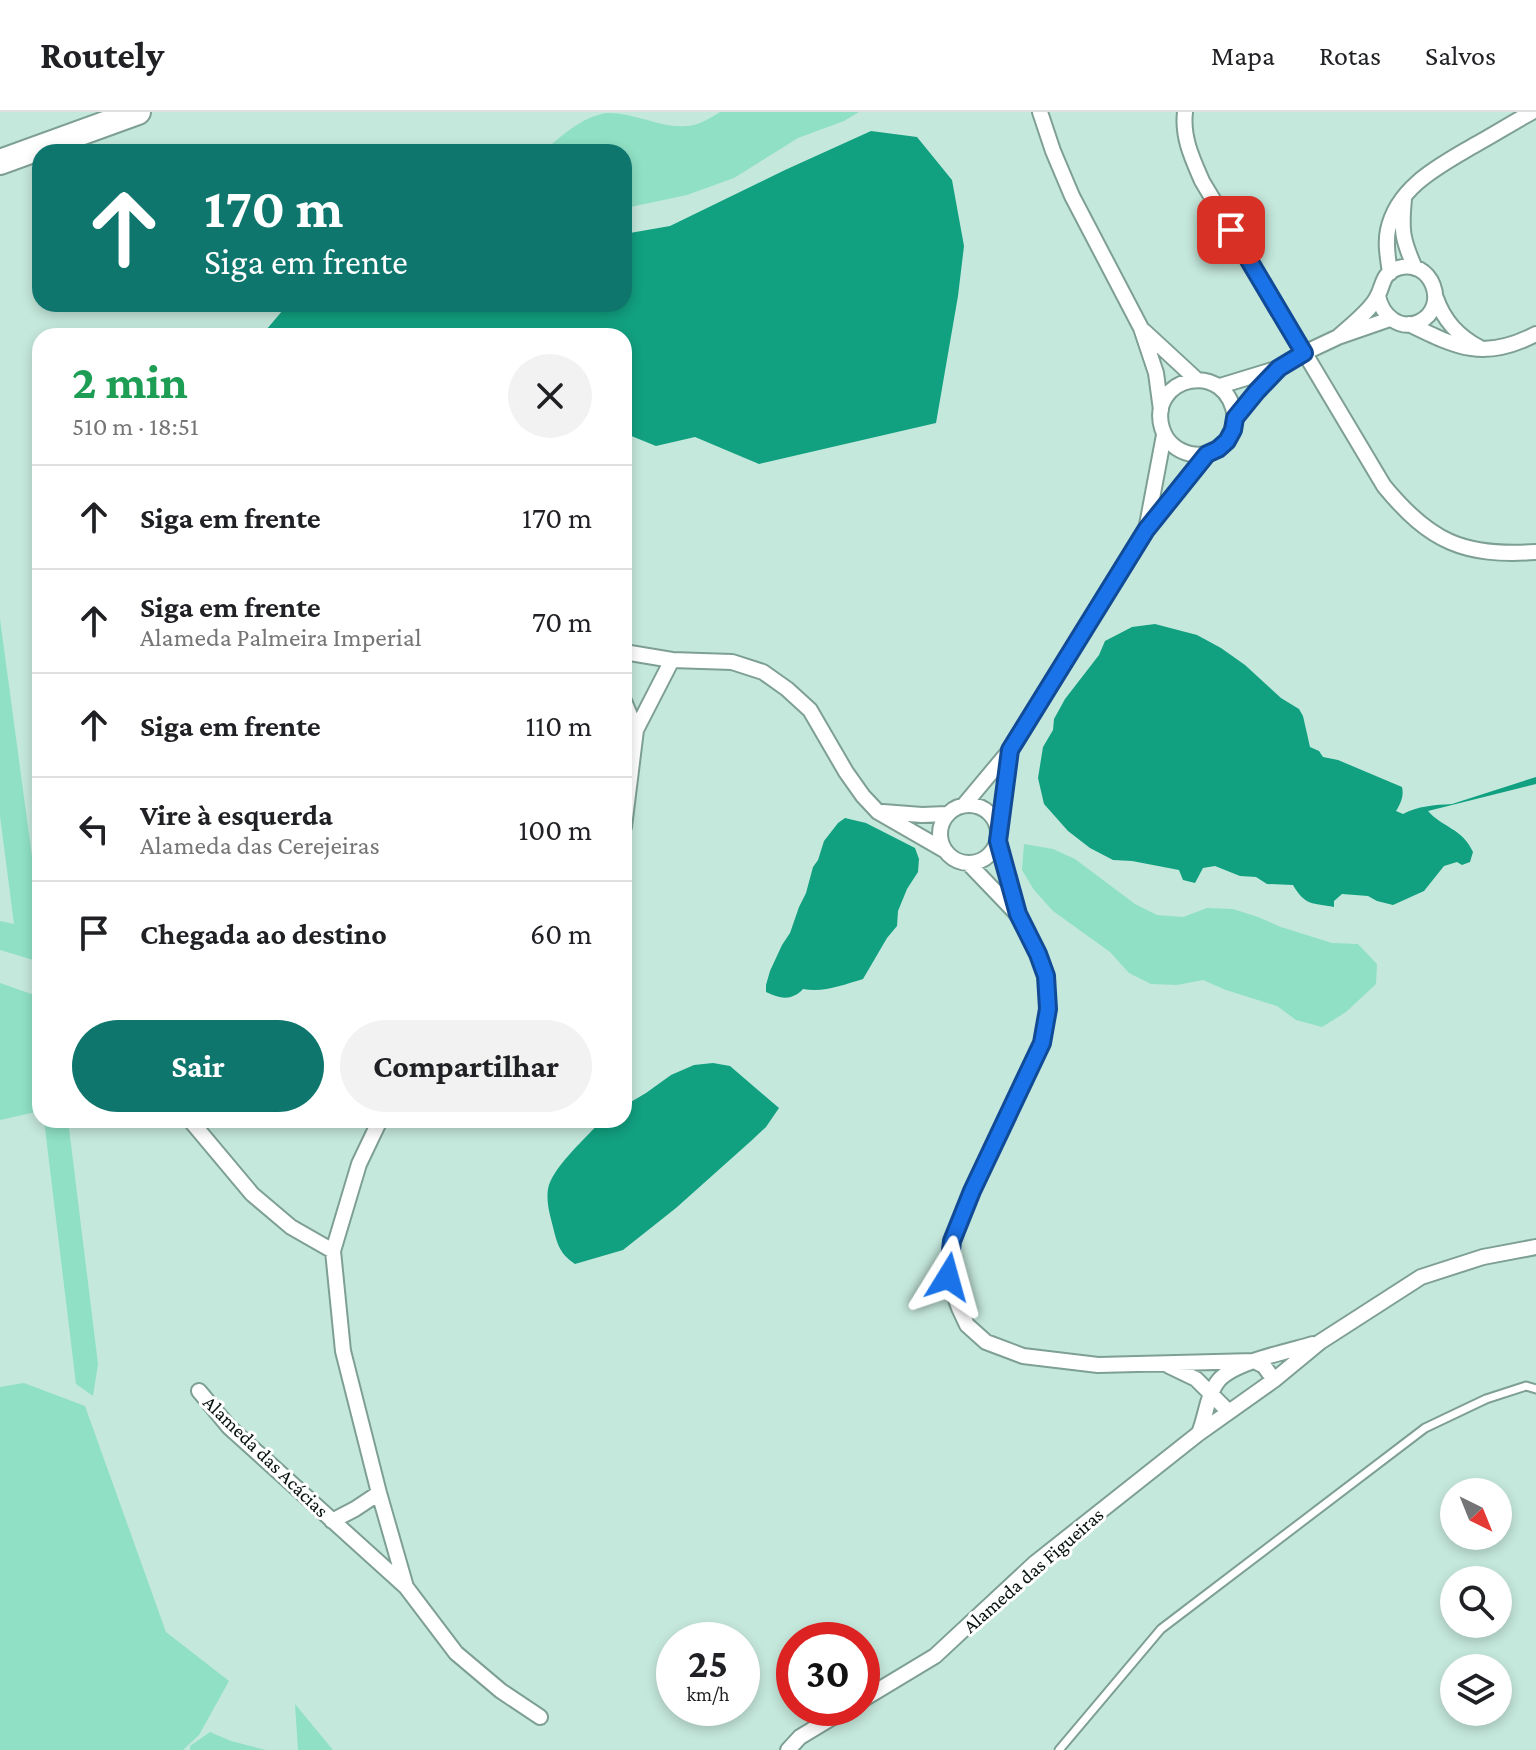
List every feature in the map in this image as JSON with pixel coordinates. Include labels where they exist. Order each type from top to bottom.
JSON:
[{"type":"main road","points":[[50,144],[138,112]]},
{"type":"main road","points":[[0,162],[32,150]]},
{"type":"street","points":[[1040,112],[1072,196],[1141,328],[1156,373],[1160,423],[1164,435],[1182,452],[1194,455],[1218,449],[1233,430],[1234,406],[1220,386],[1208,381],[1196,379],[1184,382],[1165,398],[1161,410]]},
{"type":"street","points":[[1185,112],[1185,140],[1202,181],[1384,486],[1414,520],[1459,545],[1482,552],[1536,552]]},
{"type":"street","points":[[1390,273],[1387,234],[1395,210],[1411,189],[1430,171],[1532,112]]},
{"type":"street","points":[[1404,197],[1403,239],[1415,268]]},
{"type":"street","points":[[1338,337],[1378,296],[1390,273],[1398,268],[1415,268],[1431,279],[1441,313],[1449,324],[1484,350]]},
{"type":"street","points":[[1378,296],[1384,313],[1390,319],[1409,324],[1427,316],[1436,298]]},
{"type":"street","points":[[1220,386],[1279,368],[1338,337],[1390,319]]},
{"type":"street","points":[[1409,324],[1454,345],[1484,350],[1510,346],[1536,334]]},
{"type":"street","points":[[1141,328],[1196,379]]},
{"type":"street","points":[[1235,418],[1279,368]]},
{"type":"street","points":[[1146,530],[1164,435]]},
{"type":"street","points":[[964,805],[1010,750],[1146,530],[1207,454]]},
{"type":"street","points":[[632,653],[672,660],[732,662],[763,672],[810,710],[846,772],[878,812],[944,850]]},
{"type":"street","points":[[632,762],[636,730],[672,660]]},
{"type":"street","points":[[632,720],[636,730]]},
{"type":"street","points":[[1010,750],[999,836],[994,850],[979,862],[959,862],[944,850],[940,832],[947,814],[955,808],[974,805],[991,813],[996,822],[999,836],[1018,914],[1046,976],[1048,1009],[1042,1043],[952,1241],[948,1277],[959,1308],[967,1325],[986,1342],[1023,1356],[1098,1365],[1254,1361],[1264,1366],[1274,1380]]},
{"type":"street","points":[[878,812],[947,814]]},
{"type":"street","points":[[969,864],[1018,914]]},
{"type":"street","points":[[197,1128],[252,1194],[291,1227],[333,1251]]},
{"type":"street","points":[[376,1128],[359,1164],[333,1251],[343,1351],[379,1493],[406,1587],[456,1653],[501,1691],[540,1717]]},
{"type":"street","points":[[1198,1434],[1211,1396],[1223,1376],[1254,1361],[1320,1342],[1421,1277],[1483,1257],[1536,1247]]},
{"type":"street","name":"Alameda das Figueiras","points":[[880,1689],[935,1656],[1035,1563],[1320,1342]]},
{"type":"street","points":[[1165,1364],[1196,1379],[1229,1412]]},
{"type":"street","name":"Alameda das Acácias","points":[[199,1391],[229,1427],[406,1587]]},
{"type":"street","points":[[332,1521],[379,1493]]},
{"type":"street","points":[[788,1750],[800,1737],[818,1726]]},
{"type":"lane","points":[[1059,1750],[1161,1629],[1425,1428],[1486,1399],[1526,1386],[1536,1389]]},
{"type":"shaded area","points":[[720,112],[859,112],[798,138],[734,178],[687,195],[632,207],[632,144],[553,144],[580,123],[606,113],[676,126],[708,119]]},
{"type":"shaded area","points":[[871,131],[917,137],[952,180],[964,246],[936,423],[759,464],[695,437],[656,446],[632,436],[632,328],[268,328],[281,312],[632,312],[632,233],[670,226]]},
{"type":"shaded area","points":[[0,619],[32,857],[32,960],[0,950],[0,921],[14,924],[0,816]]},
{"type":"shaded area","points":[[1155,624],[1197,635],[1245,665],[1281,698],[1299,709],[1310,747],[1323,757],[1338,760],[1402,787],[1402,799],[1396,811],[1403,814],[1433,805],[1452,804],[1536,777],[1536,784],[1428,811],[1469,844],[1473,852],[1470,862],[1444,866],[1424,891],[1393,905],[1368,896],[1342,894],[1334,901],[1334,907],[1320,905],[1306,900],[1293,885],[1267,884],[1256,877],[1240,876],[1215,866],[1203,868],[1195,883],[1183,880],[1179,870],[1113,860],[1068,831],[1044,804],[1038,778],[1043,747],[1065,699],[1099,655],[1105,641],[1132,627]]},
{"type":"shaded area","points":[[845,818],[866,823],[915,848],[919,859],[918,872],[898,911],[897,926],[863,979],[826,989],[803,989],[790,997],[766,992],[770,971],[790,933],[824,841]]},
{"type":"shaded area","points":[[1024,844],[1053,849],[1075,859],[1135,904],[1157,915],[1183,917],[1207,908],[1233,909],[1332,943],[1358,944],[1377,964],[1376,984],[1346,1012],[1322,1027],[1296,1020],[1277,1006],[1203,980],[1177,985],[1151,984],[1129,973],[1110,952],[1053,911],[1034,890],[1022,870]]},
{"type":"shaded area","points":[[0,983],[32,994],[32,1113],[0,1120]]},
{"type":"shaded area","points":[[713,1063],[730,1066],[779,1108],[766,1127],[676,1208],[623,1250],[575,1264],[560,1248],[550,1213],[548,1189],[556,1172],[594,1128],[632,1128],[632,1101],[671,1075],[694,1065]]},
{"type":"shaded area","points":[[45,1128],[69,1128],[98,1364],[93,1396],[76,1384]]},
{"type":"shaded area","points":[[24,1383],[85,1406],[166,1632],[229,1681],[199,1735],[183,1750],[0,1750],[0,1387]]},
{"type":"shaded area","points":[[295,1704],[333,1750],[298,1750]]},
{"type":"shaded area","points":[[210,1732],[266,1750],[190,1750],[190,1746]]},
{"type":"route","points":[[948,1277],[952,1241],[972,1191],[1042,1043],[1048,1009],[1046,976],[1018,914],[998,841],[1010,750],[1146,530],[1207,454],[1227,441],[1235,418],[1257,391],[1279,368],[1304,353],[1231,230]]}]
